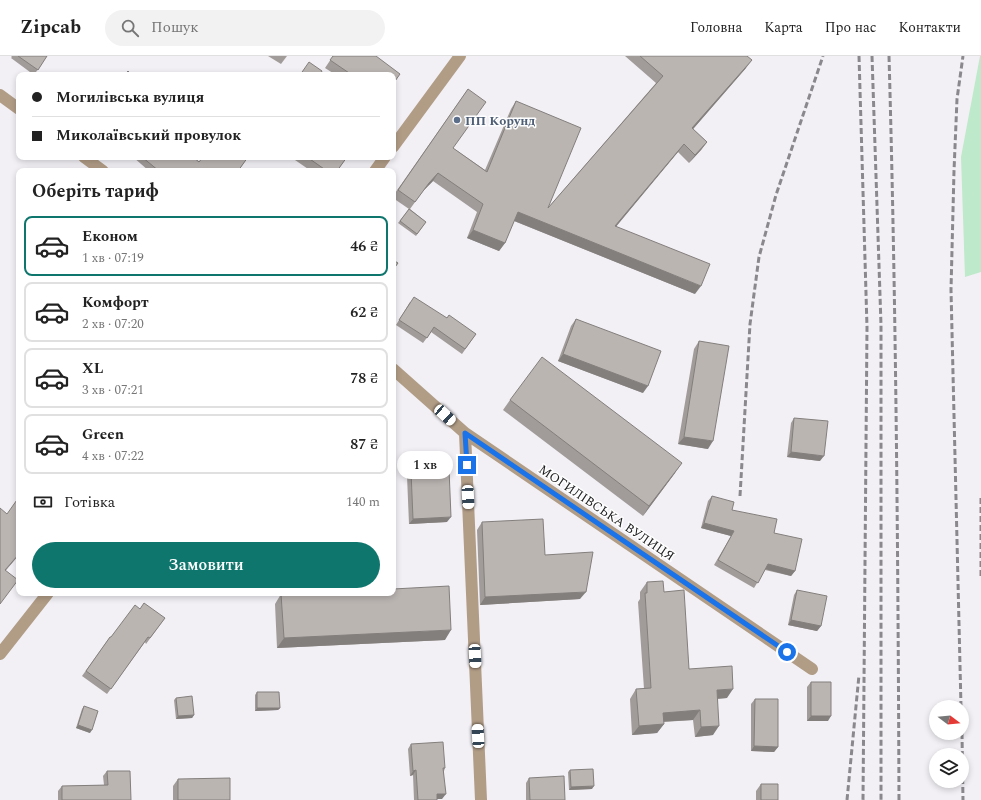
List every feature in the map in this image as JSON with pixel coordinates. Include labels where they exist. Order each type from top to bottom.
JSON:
[{"type":"street","points":[[396,143],[460,56]]},
{"type":"street","points":[[0,94],[16,107]]},
{"type":"street","points":[[88,160],[99,168]]},
{"type":"street","name":"МОГИЛІВСЬКА ВУЛИЦЯ","points":[[396,372],[465,433],[812,670]]},
{"type":"street","points":[[465,433],[481,800]]},
{"type":"street","points":[[0,654],[46,596]]},
{"type":"green space","points":[[980,56],[981,272],[965,277],[961,157]]},
{"type":"building","points":[[18,56],[47,56],[38,70]]},
{"type":"building","points":[[333,56],[376,56],[400,74],[396,80],[396,72],[348,72],[330,60]]},
{"type":"building","points":[[640,56],[747,56],[752,60],[692,128],[707,142],[695,155],[684,144],[615,226],[710,264],[701,286],[518,212],[505,243],[473,230],[483,204],[438,173],[415,202],[398,190],[468,89],[486,102],[453,148],[487,172],[516,101],[581,128],[548,208],[663,76]]},
{"type":"building","points":[[309,62],[322,71],[322,72],[302,72]]},
{"type":"building","points":[[146,160],[197,160],[199,162],[201,160],[246,160],[240,168],[155,168]]},
{"type":"building","points":[[311,160],[345,160],[339,168],[323,168]]},
{"type":"building","points":[[409,209],[426,222],[417,234],[400,221]]},
{"type":"building","points":[[414,297],[447,318],[449,315],[476,334],[465,349],[434,327],[427,338],[399,320]]},
{"type":"building","points":[[576,319],[661,351],[648,386],[563,354]]},
{"type":"building","points":[[699,341],[729,346],[713,441],[684,437]]},
{"type":"building","points":[[542,357],[682,463],[649,506],[510,400]]},
{"type":"building","points":[[794,418],[828,421],[824,456],[791,452]]},
{"type":"building","points":[[449,469],[451,517],[413,519],[411,471]]},
{"type":"building","points":[[712,496],[734,502],[732,510],[777,519],[774,533],[802,539],[795,571],[768,564],[758,583],[718,560],[734,531],[704,523]]},
{"type":"building","points":[[16,501],[16,557],[5,570],[16,578],[16,583],[0,604],[0,508],[7,514]]},
{"type":"building","points":[[543,519],[545,555],[593,552],[586,592],[485,597],[482,522]]},
{"type":"building","points":[[663,581],[664,592],[684,590],[689,669],[732,666],[733,689],[717,690],[719,726],[701,727],[700,710],[663,713],[664,724],[639,726],[636,689],[651,688],[645,593],[647,593],[647,582]]},
{"type":"building","points":[[449,586],[451,630],[284,638],[281,596],[396,596],[396,589]]},
{"type":"building","points":[[797,590],[827,596],[821,626],[791,620]]},
{"type":"building","points":[[144,603],[165,618],[150,638],[148,637],[111,689],[86,671],[135,605],[140,609]]},
{"type":"building","points":[[811,682],[831,682],[831,716],[811,716]]},
{"type":"building","points":[[257,692],[279,692],[280,708],[257,708]]},
{"type":"building","points":[[192,696],[194,715],[178,716],[176,698]]},
{"type":"building","points":[[755,699],[778,699],[778,747],[754,746]]},
{"type":"building","points":[[84,706],[98,711],[92,730],[78,725]]},
{"type":"building","points":[[443,742],[445,768],[443,768],[446,794],[437,794],[437,800],[418,800],[416,770],[413,771],[411,744]]},
{"type":"building","points":[[593,769],[594,786],[571,787],[570,770]]},
{"type":"building","points":[[107,771],[130,771],[131,800],[62,800],[62,786],[108,785]]},
{"type":"building","points":[[564,776],[565,800],[530,800],[529,778]]},
{"type":"building","points":[[230,778],[230,800],[178,800],[178,779]]},
{"type":"building","points":[[761,784],[778,784],[778,800],[761,800]]},
{"type":"railway","points":[[740,496],[750,324],[759,257],[776,195],[823,56]]},
{"type":"railway","points":[[859,56],[867,327],[863,800]]},
{"type":"railway","points":[[872,56],[881,325],[881,800]]},
{"type":"railway","points":[[889,56],[896,428],[899,800]]},
{"type":"railway","points":[[961,700],[951,290],[957,99],[963,56]]},
{"type":"railway","points":[[981,498],[981,576]]},
{"type":"railway","points":[[847,800],[859,675]]},
{"type":"railway","points":[[962,740],[963,800]]},
{"type":"place","name":"ПП Корунд","points":[[457,120]]},
{"type":"route","points":[[467,465],[465,433],[787,652]]}]
